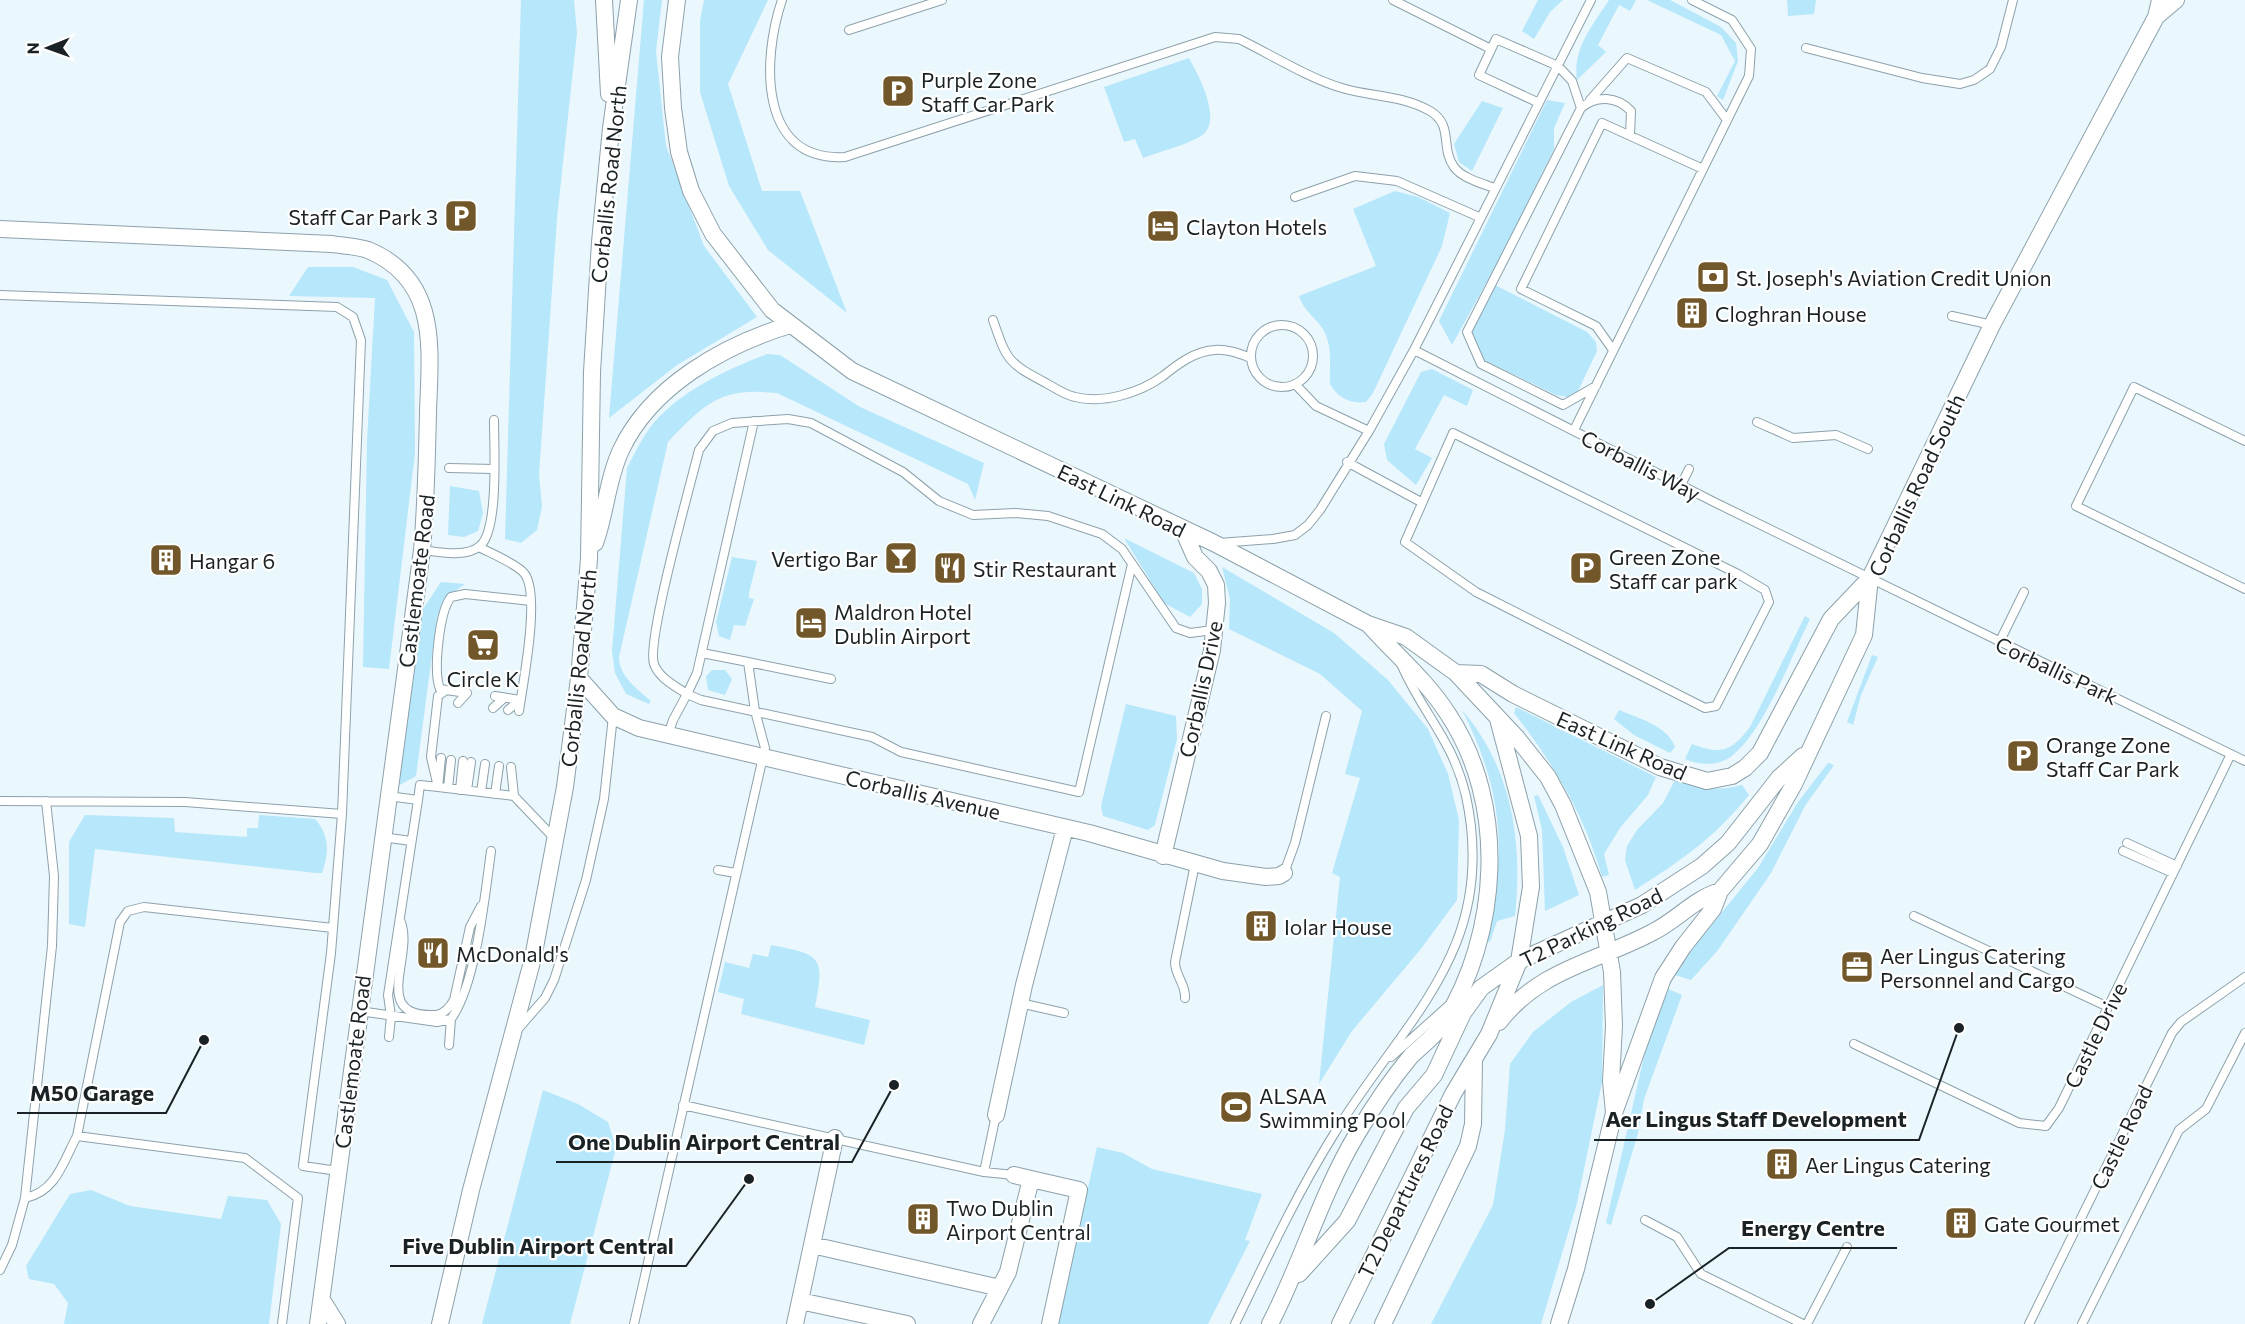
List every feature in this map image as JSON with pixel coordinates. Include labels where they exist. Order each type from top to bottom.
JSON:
[{"type":"street","points":[[604,0],[611,128]]},
{"type":"street","name":"Corballis Road North","points":[[439,1323],[471,1190],[533,958],[556,840],[579,678],[589,559],[595,308],[611,128],[629,0]]},
{"type":"street","name":"East Link Road","points":[[677,0],[670,57],[673,108],[679,152],[691,191],[714,234],[733,262],[772,310],[852,371],[1183,530],[1215,543],[1368,624],[1406,637],[1456,672],[1548,777],[1563,805],[1593,879],[1603,922]]},
{"type":"street","name":"Corballis Road South","points":[[1559,1324],[1576,1269],[1614,1113],[1663,978],[1683,947],[1713,909],[1720,891],[1760,844],[1794,784],[1807,751],[1864,635],[1870,578],[1992,325],[2156,17],[2160,0]]},
{"type":"street","name":"Corballis Road South","points":[[2156,17],[2176,0]]},
{"type":"street","name":"Castlemoate Road","points":[[0,229],[332,244],[367,250],[394,267],[412,285],[425,310],[431,342],[428,491],[422,550],[381,837],[318,1324]]},
{"type":"street","points":[[589,559],[605,514],[611,476],[620,452],[657,398],[693,371],[748,340],[790,324]]},
{"type":"street","name":"Corballis Drive","points":[[1163,856],[1212,650],[1217,603],[1216,585],[1209,571],[1195,557],[1183,530]]},
{"type":"street","name":"East Link Road","points":[[1456,672],[1481,674],[1513,694],[1660,767],[1707,781],[1719,780],[1745,768],[1760,753],[1831,619],[1870,578]]},
{"type":"street","name":"T2 Parking Road","points":[[1368,624],[1399,659]]},
{"type":"street","points":[[1270,1324],[1292,1281],[1319,1208],[1355,1137],[1406,1063],[1442,1026],[1476,949],[1485,912],[1490,854],[1484,800],[1472,759],[1453,722],[1421,679],[1399,659]]},
{"type":"street","name":"Corballis Avenue","points":[[579,678],[600,705],[613,716],[639,728],[1065,828],[1194,864],[1266,877],[1279,876],[1284,873]]},
{"type":"street","points":[[1489,1034],[1520,961],[1529,910],[1530,845],[1523,807],[1503,744],[1498,718]]},
{"type":"street","name":"T2 Parking Road","points":[[1481,988],[1520,961],[1642,905],[1702,866],[1728,843],[1779,778],[1807,751]]},
{"type":"street","points":[[996,1115],[1020,1003],[1065,828]]},
{"type":"street","points":[[1489,1034],[1507,1012],[1544,981],[1655,931],[1704,896],[1720,891]]},
{"type":"street","name":"Corballis Road South","points":[[1603,922],[1609,950],[1614,1026],[1611,1081],[1614,1113]]},
{"type":"street","points":[[1292,1281],[1347,1221],[1406,1108],[1434,1075],[1463,1013],[1481,988]]},
{"type":"street","name":"T2 Departures Road","points":[[1340,1324],[1429,1141],[1489,1034]]},
{"type":"street","points":[[1383,1324],[1468,1146],[1473,1124],[1474,1060]]},
{"type":"street","points":[[795,1324],[835,1138]]},
{"type":"street","points":[[1014,1175],[1079,1190],[1050,1324]]},
{"type":"street","points":[[981,1324],[1008,1272],[1031,1179]]},
{"type":"street","points":[[812,1245],[1000,1288]]},
{"type":"street","points":[[322,1300],[337,1324]]},
{"type":"street","points":[[800,1301],[907,1324]]},
{"type":"lane","points":[[782,0],[775,18],[769,57],[770,92],[781,125],[799,146],[824,158],[845,157],[1215,37],[1227,36],[1239,39],[1340,87],[1398,97],[1431,111],[1442,120],[1447,130],[1449,157],[1454,168],[1464,176],[1494,188]]},
{"type":"lane","points":[[849,30],[942,0]]},
{"type":"lane","points":[[1393,0],[1491,49]]},
{"type":"lane","points":[[1215,543],[1295,535],[1308,525],[1320,510],[1414,350],[1537,102],[1591,0]]},
{"type":"lane","points":[[1574,430],[1749,76],[1751,49],[1732,20],[1692,0]]},
{"type":"lane","points":[[1806,48],[1922,78],[1960,84],[1974,80],[1990,69],[2001,47],[2013,0]]},
{"type":"lane","points":[[1537,102],[1479,75],[1496,39],[1558,66],[1572,81],[1581,108]]},
{"type":"lane","points":[[1597,386],[1563,405],[1481,364],[1467,332],[1581,108],[1627,58],[1706,92],[1727,120]]},
{"type":"lane","points":[[1590,100],[1606,98],[1623,103],[1631,111],[1630,135]]},
{"type":"lane","points":[[1613,350],[1596,326],[1521,289],[1602,123],[1703,169]]},
{"type":"lane","points":[[1295,196],[1355,176],[1397,181],[1479,217]]},
{"type":"lane","points":[[0,294],[338,307],[353,317],[361,340],[342,814],[333,928],[303,1166],[338,1171]]},
{"type":"lane","points":[[1952,315],[1992,325]]},
{"type":"lane","points":[[993,320],[1004,355],[1015,367],[1074,397],[1095,400],[1122,395],[1144,387],[1179,363],[1204,351],[1217,350],[1251,358]]},
{"type":"lane","points":[[1283,324],[1302,331],[1313,349],[1314,360],[1304,378],[1286,387],[1267,383],[1254,368],[1251,358],[1256,339],[1272,326],[1283,324]]},
{"type":"lane","name":"Corballis Way","points":[[1414,350],[1870,578]]},
{"type":"lane","points":[[1296,384],[1316,406],[1369,430]]},
{"type":"lane","points":[[2245,441],[2134,387],[2076,506],[2245,589]]},
{"type":"lane","points":[[1132,564],[1079,792],[901,752],[872,737],[700,700],[687,694],[659,674],[652,656],[680,524],[699,450],[713,431],[732,423],[788,419],[811,423],[903,472],[939,501],[973,515],[1015,513],[1048,516],[1102,534],[1122,549],[1176,628],[1190,633],[1213,630]]},
{"type":"lane","points":[[479,547],[491,529],[494,420]]},
{"type":"lane","points":[[668,735],[675,714],[697,673],[753,421]]},
{"type":"lane","points":[[1757,422],[1793,438],[1836,435],[1868,449]]},
{"type":"lane","points":[[1453,433],[1738,574],[1765,590],[1769,602],[1716,706],[1705,708],[1476,592],[1405,542],[1421,502],[1453,433]]},
{"type":"lane","points":[[1347,462],[1421,502]]},
{"type":"lane","points":[[449,468],[493,469]]},
{"type":"lane","points":[[1681,485],[1689,469]]},
{"type":"lane","points":[[422,550],[443,553],[479,547],[523,571],[530,585],[531,620],[519,711]]},
{"type":"lane","name":"Corballis Park","points":[[1870,578],[1999,643],[2245,761]]},
{"type":"lane","points":[[1999,643],[2024,592]]},
{"type":"lane","points":[[458,703],[467,693],[440,689],[436,679],[443,612],[451,597],[465,594],[531,601]]},
{"type":"lane","points":[[702,653],[831,679]]},
{"type":"lane","name":"T2 Parking Road","points":[[1235,1324],[1296,1201],[1334,1133],[1386,1061],[1446,969],[1466,911],[1472,850],[1467,804],[1457,766],[1448,742],[1411,686],[1399,659]]},
{"type":"lane","points":[[634,1324],[735,873],[764,756],[765,748],[755,711],[748,662]]},
{"type":"lane","points":[[447,701],[451,691]]},
{"type":"lane","points":[[438,787],[431,757],[438,696],[451,691]]},
{"type":"lane","points":[[495,696],[520,700]]},
{"type":"lane","points":[[493,708],[504,698]]},
{"type":"lane","points":[[508,710],[520,700]]},
{"type":"lane","points":[[514,1034],[545,998],[570,932],[586,880],[600,818],[611,752],[613,716]]},
{"type":"lane","points":[[1284,873],[1295,843],[1326,716]]},
{"type":"lane","name":"Castle Drive","points":[[1854,1044],[2019,1124],[2046,1125],[2059,1108],[2231,753]]},
{"type":"lane","points":[[438,787],[441,758]]},
{"type":"lane","points":[[448,788],[451,760]]},
{"type":"lane","points":[[463,790],[467,762]]},
{"type":"lane","points":[[481,792],[485,764]]},
{"type":"lane","points":[[495,794],[499,766]]},
{"type":"lane","points":[[511,767],[514,796],[556,840]]},
{"type":"lane","points":[[389,1037],[391,1016],[388,995],[420,784],[514,796]]},
{"type":"lane","points":[[387,796],[418,800]]},
{"type":"lane","points":[[0,801],[185,802],[342,814]]},
{"type":"lane","points":[[0,1270],[12,1245],[25,1198],[52,946],[54,876],[46,801]]},
{"type":"lane","points":[[381,837],[411,841]]},
{"type":"lane","points":[[2125,847],[2175,870]]},
{"type":"lane","points":[[359,1011],[437,1022],[451,1019],[461,1006],[485,897],[491,851]]},
{"type":"lane","points":[[1185,998],[1184,985],[1175,972],[1175,962],[1194,864]]},
{"type":"lane","points":[[718,870],[735,873]]},
{"type":"lane","points":[[400,920],[405,932],[398,988],[400,1001],[411,1011],[443,1013],[454,1000],[470,927],[485,897]]},
{"type":"lane","points":[[25,1198],[40,1195],[49,1187],[77,1136],[120,922],[128,911],[144,907],[333,928]]},
{"type":"lane","points":[[1914,916],[2108,1007]]},
{"type":"lane","name":"Castle Road","points":[[2029,1324],[2172,1033],[2181,1022],[2245,976]]},
{"type":"lane","name":"T2 Parking Road","points":[[1386,1061],[1453,1002],[1481,988]]},
{"type":"lane","points":[[1020,1003],[1064,1013]]},
{"type":"lane","points":[[449,1045],[452,1032],[451,1019]]},
{"type":"lane","points":[[2082,1324],[2179,1130],[2206,1109],[2226,1074],[2245,1033]]},
{"type":"lane","points":[[683,1105],[984,1172],[1014,1175]]},
{"type":"lane","points":[[984,1172],[996,1115]]},
{"type":"lane","points":[[77,1136],[244,1158],[298,1198],[282,1324]]},
{"type":"lane","points":[[1644,1220],[1677,1237],[1701,1274],[1805,1324],[1847,1247]]},
{"type":"shaded area","points":[[521,0],[574,0],[577,33],[557,218],[539,475],[542,506],[537,530],[521,543],[505,539]]},
{"type":"shaded area","points":[[644,0],[662,0],[656,51],[666,146],[704,246],[757,317],[677,365],[609,418]]},
{"type":"shaded area","points":[[704,0],[768,0],[728,84],[762,191],[800,191],[847,313],[768,250],[729,186],[700,92],[700,21]]},
{"type":"shaded area","points":[[1538,0],[1563,0],[1550,12],[1534,39],[1522,31]]},
{"type":"shaded area","points":[[1609,0],[1636,0],[1630,11],[1619,5],[1598,45],[1606,52],[1577,80],[1578,58],[1585,38]]},
{"type":"shaded area","points":[[1647,0],[1670,0],[1721,27],[1736,43],[1738,61],[1723,100],[1717,96],[1735,61],[1721,35]]},
{"type":"shaded area","points":[[1787,0],[1816,0],[1814,14],[1788,16]]},
{"type":"shaded area","points":[[1189,58],[1203,86],[1210,109],[1207,129],[1194,140],[1143,158],[1135,139],[1124,142],[1104,87]]},
{"type":"shaded area","points":[[1547,100],[1565,103],[1554,128],[1554,149],[1500,258],[1452,345],[1439,321]]},
{"type":"shaded area","points":[[1482,101],[1503,108],[1472,171],[1459,162],[1454,144]]},
{"type":"shaded area","points":[[1395,191],[1418,197],[1450,213],[1442,246],[1373,393],[1366,402],[1355,402],[1345,399],[1330,384],[1330,350],[1327,337],[1299,296],[1376,266],[1353,209]]},
{"type":"shaded area","points":[[308,267],[353,267],[387,280],[414,332],[415,453],[389,669],[363,667],[367,441],[375,298],[289,296]]},
{"type":"shaded area","points":[[1495,285],[1587,332],[1596,342],[1597,351],[1578,391],[1568,397],[1556,395],[1484,360],[1470,332]]},
{"type":"shaded area","points":[[767,354],[780,355],[860,407],[984,463],[975,500],[968,484],[777,393],[742,393],[715,401],[693,417],[668,442],[619,657],[625,676],[651,701],[649,704],[626,694],[615,673],[612,651],[627,468],[649,428],[682,397],[710,380]]},
{"type":"shaded area","points":[[1432,369],[1473,390],[1467,406],[1444,395],[1415,449],[1432,458],[1416,485],[1387,460],[1384,444],[1421,372]]},
{"type":"shaded area","points":[[450,486],[479,491],[483,513],[478,531],[464,537],[448,535]]},
{"type":"shaded area","points":[[1124,538],[1194,573],[1202,589],[1202,604],[1190,617],[1164,603]]},
{"type":"shaded area","points":[[732,557],[757,561],[749,593],[749,598],[754,599],[745,626],[734,625],[730,640],[719,636],[716,622]]},
{"type":"shaded area","points":[[1222,567],[1334,633],[1388,680],[1428,729],[1448,774],[1459,820],[1457,900],[1420,950],[1352,1031],[1319,1084],[1340,877],[1332,873],[1360,778],[1345,774],[1362,711],[1320,674],[1229,629],[1230,599]]},
{"type":"shaded area","points":[[441,582],[465,584],[444,599],[437,617],[416,776],[396,787],[421,612]]},
{"type":"shaded area","points":[[1805,616],[1810,619],[1786,672],[1766,711],[1745,743],[1728,759],[1716,763],[1703,764],[1685,759],[1692,744],[1711,750],[1725,749],[1737,742],[1750,727]]},
{"type":"shaded area","points":[[1872,655],[1878,657],[1861,695],[1853,725],[1847,722]]},
{"type":"shaded area","points":[[712,670],[725,670],[732,679],[725,695],[708,690],[706,676]]},
{"type":"shaded area","points":[[1126,704],[1176,716],[1177,739],[1155,825],[1148,830],[1103,816],[1101,806]]},
{"type":"shaded area","points":[[1516,707],[1656,777],[1648,795],[1620,828],[1604,854],[1609,875],[1602,877],[1587,832],[1577,811],[1542,751],[1514,713]]},
{"type":"shaded area","points":[[1462,710],[1479,732],[1503,781],[1515,833],[1517,888],[1515,916],[1497,921],[1490,942],[1485,941],[1497,879],[1498,823],[1486,768],[1476,739]]},
{"type":"shaded area","points":[[1619,710],[1659,728],[1666,733],[1675,747],[1670,753],[1634,735],[1614,719]]},
{"type":"shaded area","points":[[1828,763],[1834,765],[1805,806],[1771,873],[1718,950],[1691,980],[1675,975],[1696,944],[1758,868],[1798,802]]},
{"type":"shaded area","points":[[1675,780],[1708,788],[1742,785],[1749,795],[1723,824],[1696,848],[1635,890],[1625,860],[1627,846],[1637,830],[1663,803]]},
{"type":"shaded area","points":[[1538,795],[1563,847],[1579,895],[1545,911],[1542,830],[1534,796]]},
{"type":"shaded area","points":[[85,815],[174,818],[175,832],[247,837],[247,828],[258,828],[259,815],[315,819],[326,838],[326,858],[322,873],[316,873],[95,849],[85,927],[69,924],[69,842]]},
{"type":"shaded area","points":[[771,945],[810,955],[816,960],[819,977],[815,1007],[870,1020],[864,1045],[741,1014],[744,999],[718,992],[725,962],[749,968],[753,954],[768,957]]},
{"type":"shaded area","points":[[1603,985],[1602,1082],[1577,1203],[1541,1324],[1431,1324],[1493,1205],[1505,1130],[1510,1064],[1533,1032],[1571,1002]]},
{"type":"shaded area","points":[[1668,989],[1682,995],[1644,1099],[1638,1133],[1611,1225],[1606,1223],[1646,1048]]},
{"type":"shaded area","points":[[543,1090],[578,1104],[608,1122],[616,1148],[570,1324],[482,1324]]},
{"type":"shaded area","points":[[1097,1147],[1123,1153],[1152,1169],[1262,1194],[1245,1240],[1250,1241],[1208,1324],[1058,1324]]},
{"type":"shaded area","points":[[91,1190],[130,1206],[221,1219],[228,1196],[267,1200],[281,1224],[269,1324],[64,1324],[68,1303],[54,1284],[29,1279],[26,1266],[70,1194]]},
{"type":"place","name":"Purple Zone Staff Car Park","points":[[898,91]]},
{"type":"place","name":"Staff Car Park 3","points":[[461,216]]},
{"type":"place","name":"Clayton Hotels","points":[[1163,226]]},
{"type":"place","name":"St. Joseph's Aviation Credit Union","points":[[1713,277]]},
{"type":"place","name":"Cloghran House","points":[[1692,313]]},
{"type":"place","name":"Vertigo Bar","points":[[901,558]]},
{"type":"place","name":"Hangar 6","points":[[166,560]]},
{"type":"place","name":"Stir Restaurant","points":[[950,568]]},
{"type":"place","name":"Green Zone Staff car park","points":[[1586,568]]},
{"type":"place","name":"Maldron Hotel Dublin Airport","points":[[811,623]]},
{"type":"place","name":"Circle K","points":[[483,645]]},
{"type":"place","name":"Orange Zone Staff Car Park","points":[[2023,756]]},
{"type":"place","name":"Iolar House","points":[[1261,926]]},
{"type":"place","name":"McDonald's","points":[[433,953]]},
{"type":"place","name":"Aer Lingus Catering Personnel and Cargo","points":[[1857,967]]},
{"type":"place","name":"Aer Lingus Staff Development","points":[[1959,1028]]},
{"type":"place","name":"M50 Garage","points":[[204,1040]]},
{"type":"place","name":"One Dublin Airport Central","points":[[894,1085]]},
{"type":"place","name":"ALSAA Swimming Pool","points":[[1236,1107]]},
{"type":"place","name":"Aer Lingus Catering","points":[[1782,1164]]},
{"type":"place","name":"Five Dublin Airport Central","points":[[749,1179]]},
{"type":"place","name":"Two Dublin Airport Central","points":[[923,1219]]},
{"type":"place","name":"Gate Gourmet","points":[[1961,1223]]},
{"type":"place","name":"Energy Centre","points":[[1650,1304]]}]
